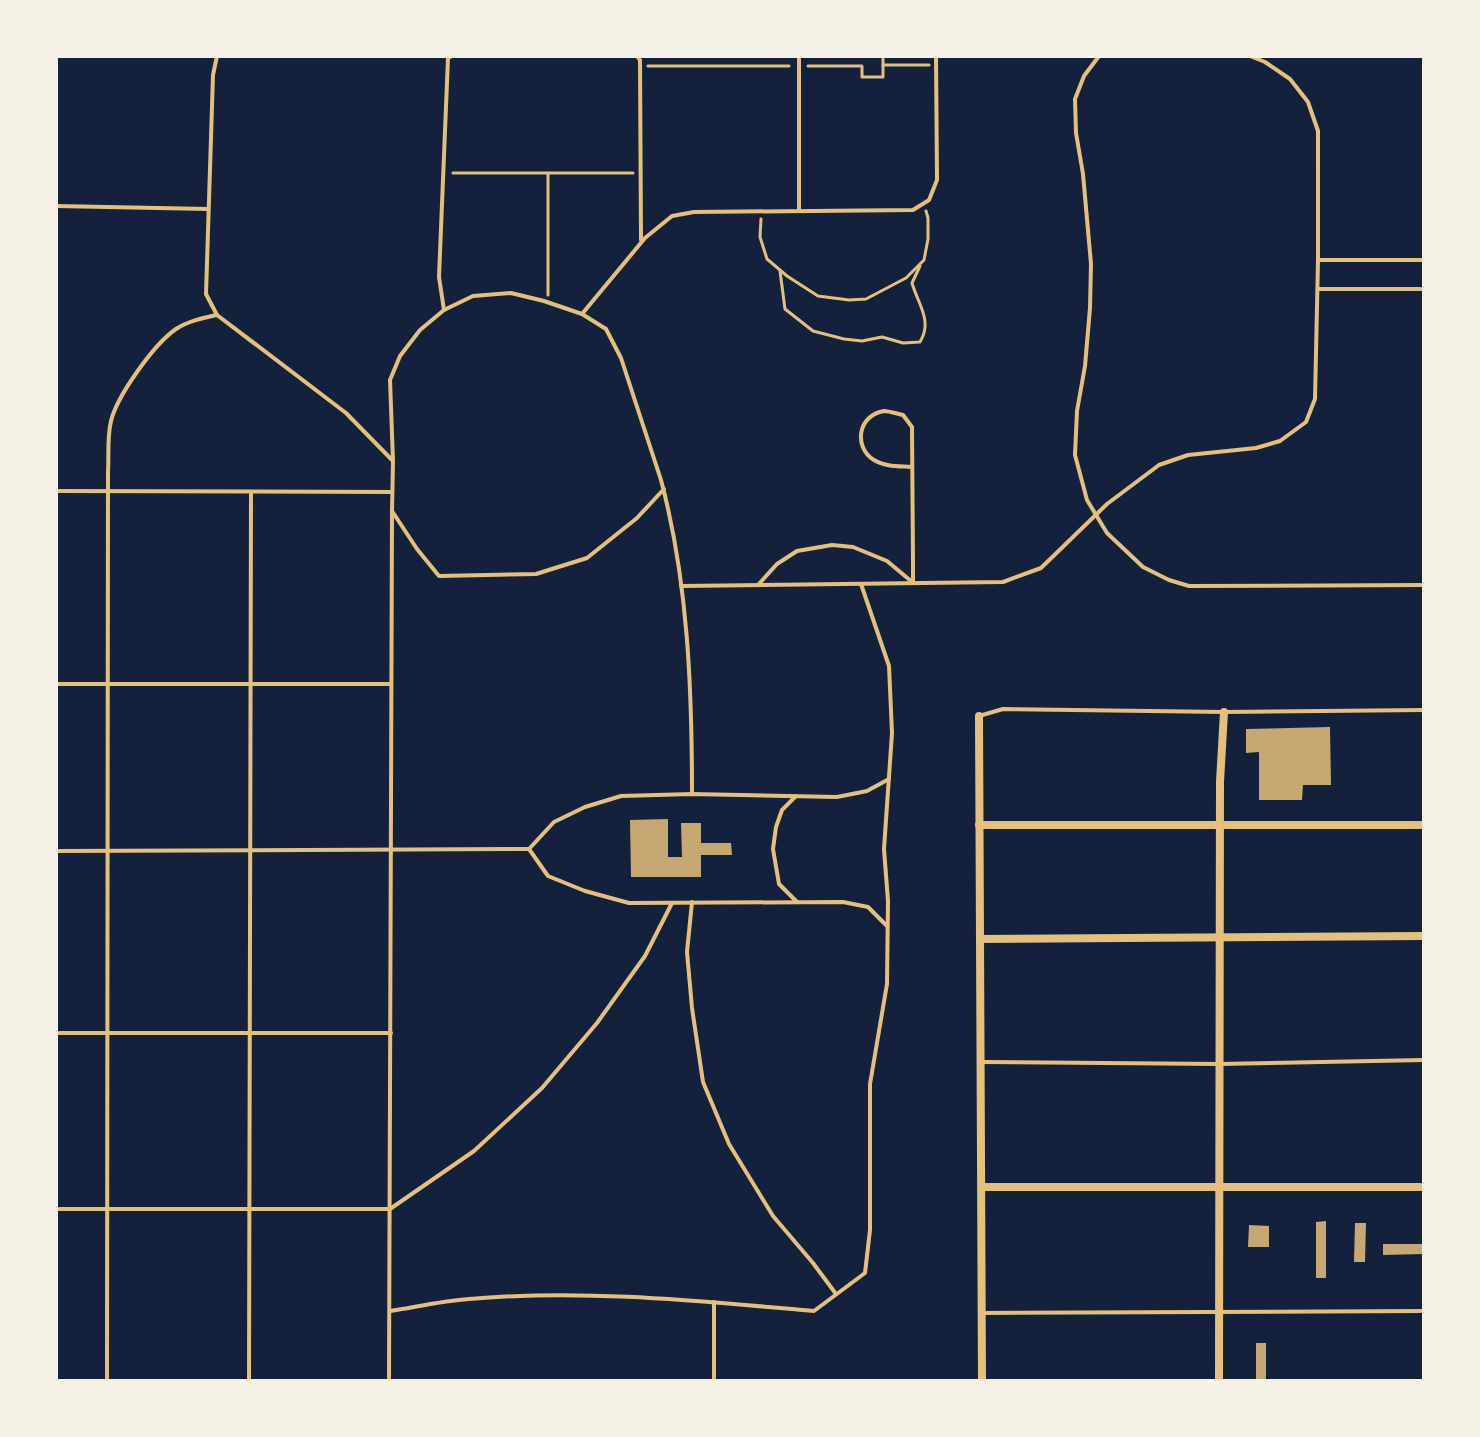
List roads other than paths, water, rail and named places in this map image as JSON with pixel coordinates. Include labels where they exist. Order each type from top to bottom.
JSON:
[{"type":"street","points":[[1219,1381],[1219,937],[1224,712]]},
{"type":"street","points":[[979,716],[982,1381]]},
{"type":"street","points":[[979,825],[1424,825]]},
{"type":"street","points":[[981,939],[1424,936]]},
{"type":"street","points":[[982,1187],[1424,1187]]},
{"type":"lane","points":[[217,56],[213,75],[206,294],[217,315],[346,413],[393,461]]},
{"type":"lane","points":[[637,56],[640,60],[641,242]]},
{"type":"lane","points":[[799,56],[799,211]]},
{"type":"lane","points":[[582,314],[641,242],[672,216],[694,212],[913,210],[929,200],[937,180],[936,56]]},
{"type":"lane","points":[[1099,56],[1084,76],[1075,99],[1091,264],[1090,308],[1077,411],[1075,455],[1087,500],[1107,533],[1143,567],[1189,586],[1424,585]]},
{"type":"lane","points":[[681,586],[1003,582],[1041,568],[1107,504],[1159,465],[1188,455],[1256,448],[1280,441],[1306,422],[1315,399],[1318,131],[1308,102],[1290,79],[1250,56]]},
{"type":"lane","points":[[444,310],[439,277],[449,57]]},
{"type":"lane","points":[[56,206],[208,209]]},
{"type":"lane","points":[[1318,260],[1424,260]]},
{"type":"lane","points":[[1318,289],[1424,289]]},
{"type":"lane","points":[[389,1381],[393,461],[390,380],[400,356],[420,330],[444,310],[473,296],[511,293],[582,314],[606,329],[621,358],[672,521],[692,705],[692,794]]},
{"type":"lane","points":[[107,1381],[107,684],[111,421],[127,388],[151,355],[176,330],[199,319],[217,315]]},
{"type":"lane","points":[[912,467],[873,460],[862,448],[860,433],[869,418],[884,411],[903,415],[912,427],[913,583]]},
{"type":"lane","points":[[392,511],[439,576],[536,574],[587,558],[637,518],[664,489]]},
{"type":"lane","points":[[56,491],[392,492]]},
{"type":"lane","points":[[249,1381],[251,492]]},
{"type":"lane","points":[[758,585],[777,564],[797,551],[832,545],[853,547],[887,561],[913,583]]},
{"type":"lane","points":[[390,1311],[466,1299],[543,1295],[714,1302],[814,1311],[865,1273],[870,1230],[870,1084],[887,984],[884,849],[892,733],[889,666],[861,584]]},
{"type":"lane","points":[[56,684],[391,684]]},
{"type":"lane","points":[[979,716],[1003,709],[1224,712],[1424,710]]},
{"type":"lane","points":[[56,851],[529,849],[554,822],[585,807],[621,796],[837,797],[867,791],[889,779]]},
{"type":"lane","points":[[796,796],[782,810],[773,849],[779,884],[797,902]]},
{"type":"lane","points":[[529,849],[548,876],[585,891],[629,903],[843,902],[868,907],[888,927]]},
{"type":"lane","points":[[692,902],[687,952],[703,1082],[729,1144],[773,1216],[836,1294]]},
{"type":"lane","points":[[56,1209],[390,1209],[474,1151],[542,1088],[597,1023],[645,956],[672,903]]},
{"type":"lane","points":[[56,1033],[391,1033]]},
{"type":"lane","points":[[981,1062],[1219,1064],[1424,1060]]},
{"type":"lane","points":[[714,1302],[714,1381]]},
{"type":"lane","points":[[982,1313],[1424,1311]]}]
